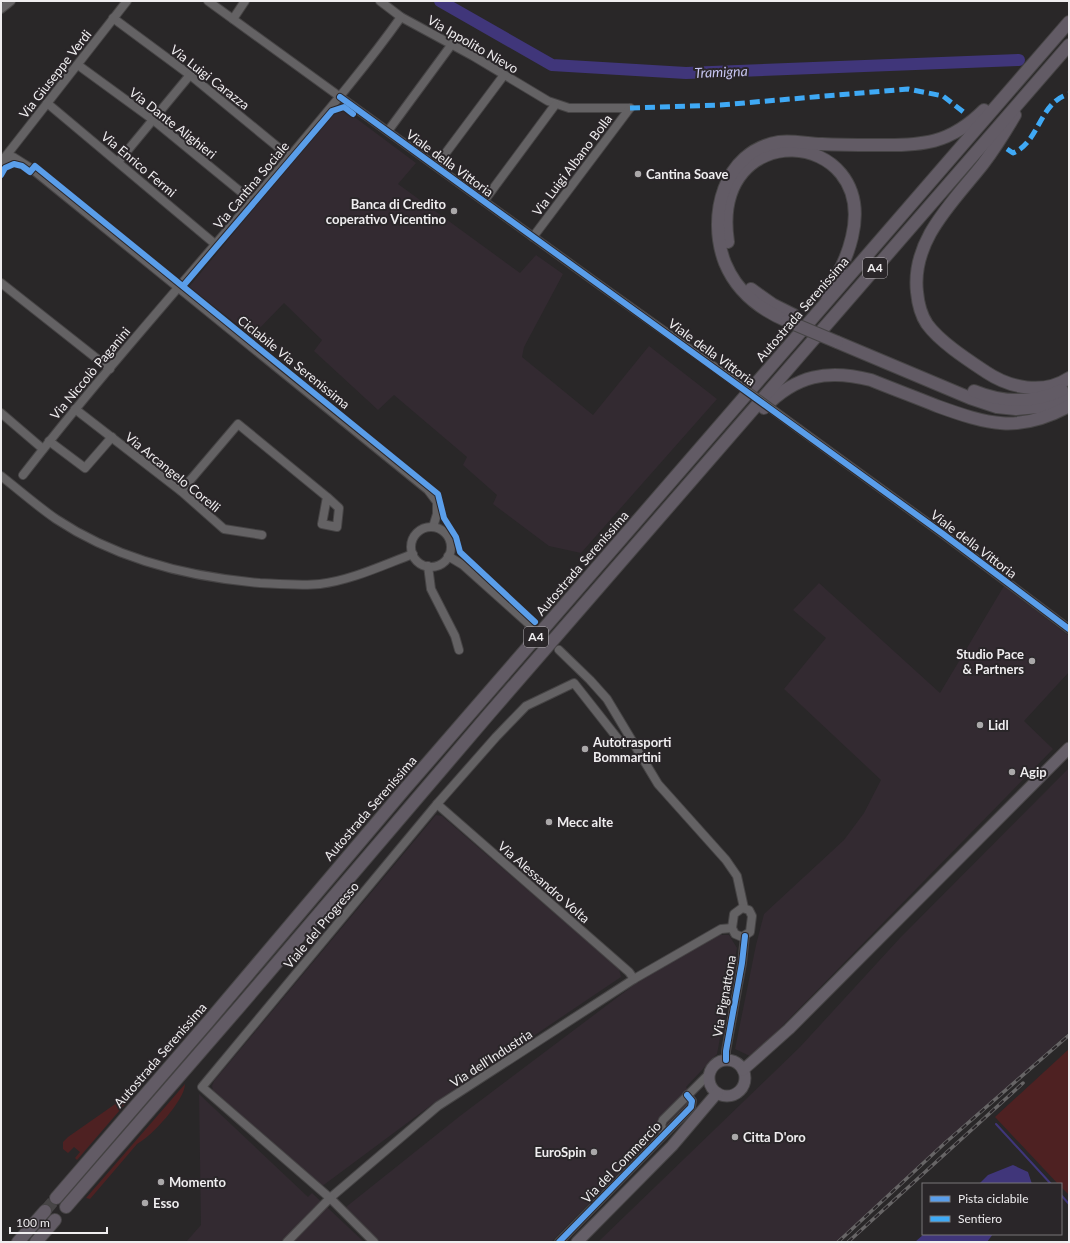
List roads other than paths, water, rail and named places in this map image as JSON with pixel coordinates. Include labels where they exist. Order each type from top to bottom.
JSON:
[{"type":"highway","name":"Autostrada Serenissima","points":[[56,1198],[208,1022],[399,796],[1067,24]]},
{"type":"highway","name":"A4","points":[[66,1207],[715,453],[1069,45]]},
{"type":"highway","points":[[1019,79],[967,125],[938,141],[901,146],[780,142],[757,150],[738,165],[729,177],[720,199],[718,226],[721,251],[730,273],[747,296],[761,308],[994,398],[1019,401],[1033,400],[1052,395],[1069,387]]},
{"type":"highway","points":[[1033,86],[993,150],[951,202],[932,231],[920,257],[917,273],[918,298],[921,312],[927,324],[938,336],[994,378],[1016,386],[1030,388],[1054,385],[1069,378]]},
{"type":"highway","points":[[790,318],[762,298],[747,284],[736,267],[730,252],[726,222],[729,199],[742,173],[763,157],[787,150],[805,151],[822,158],[830,164],[840,173],[851,193],[855,211],[850,243],[839,272],[808,313],[791,342]]},
{"type":"highway","points":[[839,338],[979,402],[997,407],[1016,409],[1038,407],[1069,396]]},
{"type":"highway","points":[[715,453],[741,432],[783,390],[804,379],[824,375],[844,375],[871,380],[971,419],[995,423],[1032,421],[1049,416],[1069,406]]},
{"type":"highway","points":[[18,1242],[44,1211]]},
{"type":"highway","points":[[36,1242],[55,1220]]},
{"type":"main road","points":[[743,1070],[789,1029],[1069,748]]},
{"type":"main road","points":[[726,1060],[734,1062],[743,1070],[745,1079],[741,1091],[729,1096],[716,1093],[710,1084],[710,1073],[714,1065],[726,1060]]},
{"type":"main road","points":[[577,1242],[672,1146],[716,1093]]},
{"type":"street","points":[[1,9],[11,1]]},
{"type":"street","name":"Via Giuseppe Verdi","points":[[1,162],[128,1]]},
{"type":"street","name":"Viale della Vittoria","points":[[208,1],[799,428],[1069,629]]},
{"type":"street","points":[[233,18],[246,1]]},
{"type":"street","name":"Via Ippolito Nievo","points":[[380,1],[401,16],[555,104],[581,108],[630,108]]},
{"type":"street","points":[[340,97],[401,16]]},
{"type":"street","name":"Via Luigi Carazza","points":[[114,18],[190,75],[290,156]]},
{"type":"street","points":[[388,131],[452,44]]},
{"type":"street","name":"Via Dante Alighieri","points":[[78,65],[152,120],[252,201]]},
{"type":"street","points":[[118,162],[190,75]]},
{"type":"street","points":[[436,166],[504,75]]},
{"type":"street","name":"Via Cantina Sociale","points":[[178,287],[340,97]]},
{"type":"street","name":"Via Enrico Fermi","points":[[47,103],[215,244]]},
{"type":"street","points":[[484,201],[555,104]]},
{"type":"street","name":"Via Luigi Albano Bolla","points":[[533,237],[630,108]]},
{"type":"street","points":[[1,162],[13,157],[32,169],[434,496],[437,514],[433,527]]},
{"type":"street","points":[[1,282],[110,369]]},
{"type":"street","name":"Via Niccolò Paganini","points":[[23,475],[75,409],[178,287]]},
{"type":"street","name":"Via Arcangelo Corelli","points":[[75,409],[181,491],[224,529],[262,535]]},
{"type":"street","points":[[1,413],[43,449]]},
{"type":"street","points":[[181,491],[238,424],[326,497]]},
{"type":"street","points":[[49,441],[85,468],[112,438]]},
{"type":"street","points":[[1,476],[57,519],[117,551],[166,568],[233,580],[274,584],[321,584],[355,576],[413,554]]},
{"type":"street","points":[[427,527],[433,527],[445,532],[451,544],[448,556],[440,564],[428,566],[422,564],[413,554],[411,547],[416,535],[427,527]]},
{"type":"street","points":[[448,556],[463,565],[530,625]]},
{"type":"street","points":[[428,566],[431,590],[455,636],[459,650]]},
{"type":"street","points":[[559,650],[607,699],[658,784],[738,876],[744,908]]},
{"type":"street","name":"Viale del Progresso","points":[[374,1242],[330,1198],[202,1087],[437,804],[526,706],[574,683],[622,744]]},
{"type":"street","name":"Via Alessandro Volta","points":[[437,804],[629,972],[634,980]]},
{"type":"street","points":[[744,908],[749,910],[752,916],[750,932],[745,936],[735,934],[732,928],[736,912],[744,908]]},
{"type":"street","name":"Via dell'Industria","points":[[287,1242],[330,1198],[438,1106],[634,980],[721,929],[732,928]]},
{"type":"street","name":"Via Pignattona","points":[[726,1060],[726,1051],[742,963],[745,936]]},
{"type":"street","name":"Via del Commercio","points":[[558,1242],[691,1106],[692,1101],[687,1095],[710,1073]]},
{"type":"waterway","name":"Tramigna","points":[[440,1],[552,65],[686,73],[1019,60]]},
{"type":"waterway","points":[[996,1124],[1050,1183]]},
{"type":"waterway","points":[[1062,1196],[1069,1204]]},
{"type":"tunnel","points":[[530,625],[559,650]]},
{"type":"tunnel","points":[[45,1211],[56,1198]]},
{"type":"railway","points":[[838,1242],[945,1143],[1069,1035]]},
{"type":"railway","points":[[848,1242],[1023,1083]]},
{"type":"place","name":"Cantina Soave","points":[[638,174]]},
{"type":"place","name":"Banca di Credito coperativo Vicentino","points":[[454,211]]},
{"type":"place","name":"Studio Pace & Partners","points":[[1032,661]]},
{"type":"place","name":"Lidl","points":[[980,725]]},
{"type":"place","name":"Autotrasporti Bommartini","points":[[585,749]]},
{"type":"place","name":"Agip","points":[[1012,772]]},
{"type":"place","name":"Mecc alte","points":[[549,822]]},
{"type":"place","name":"Citta D'oro","points":[[735,1137]]},
{"type":"place","name":"EuroSpin","points":[[594,1152]]},
{"type":"place","name":"Momento","points":[[161,1182]]},
{"type":"place","name":"Esso","points":[[145,1203]]}]
